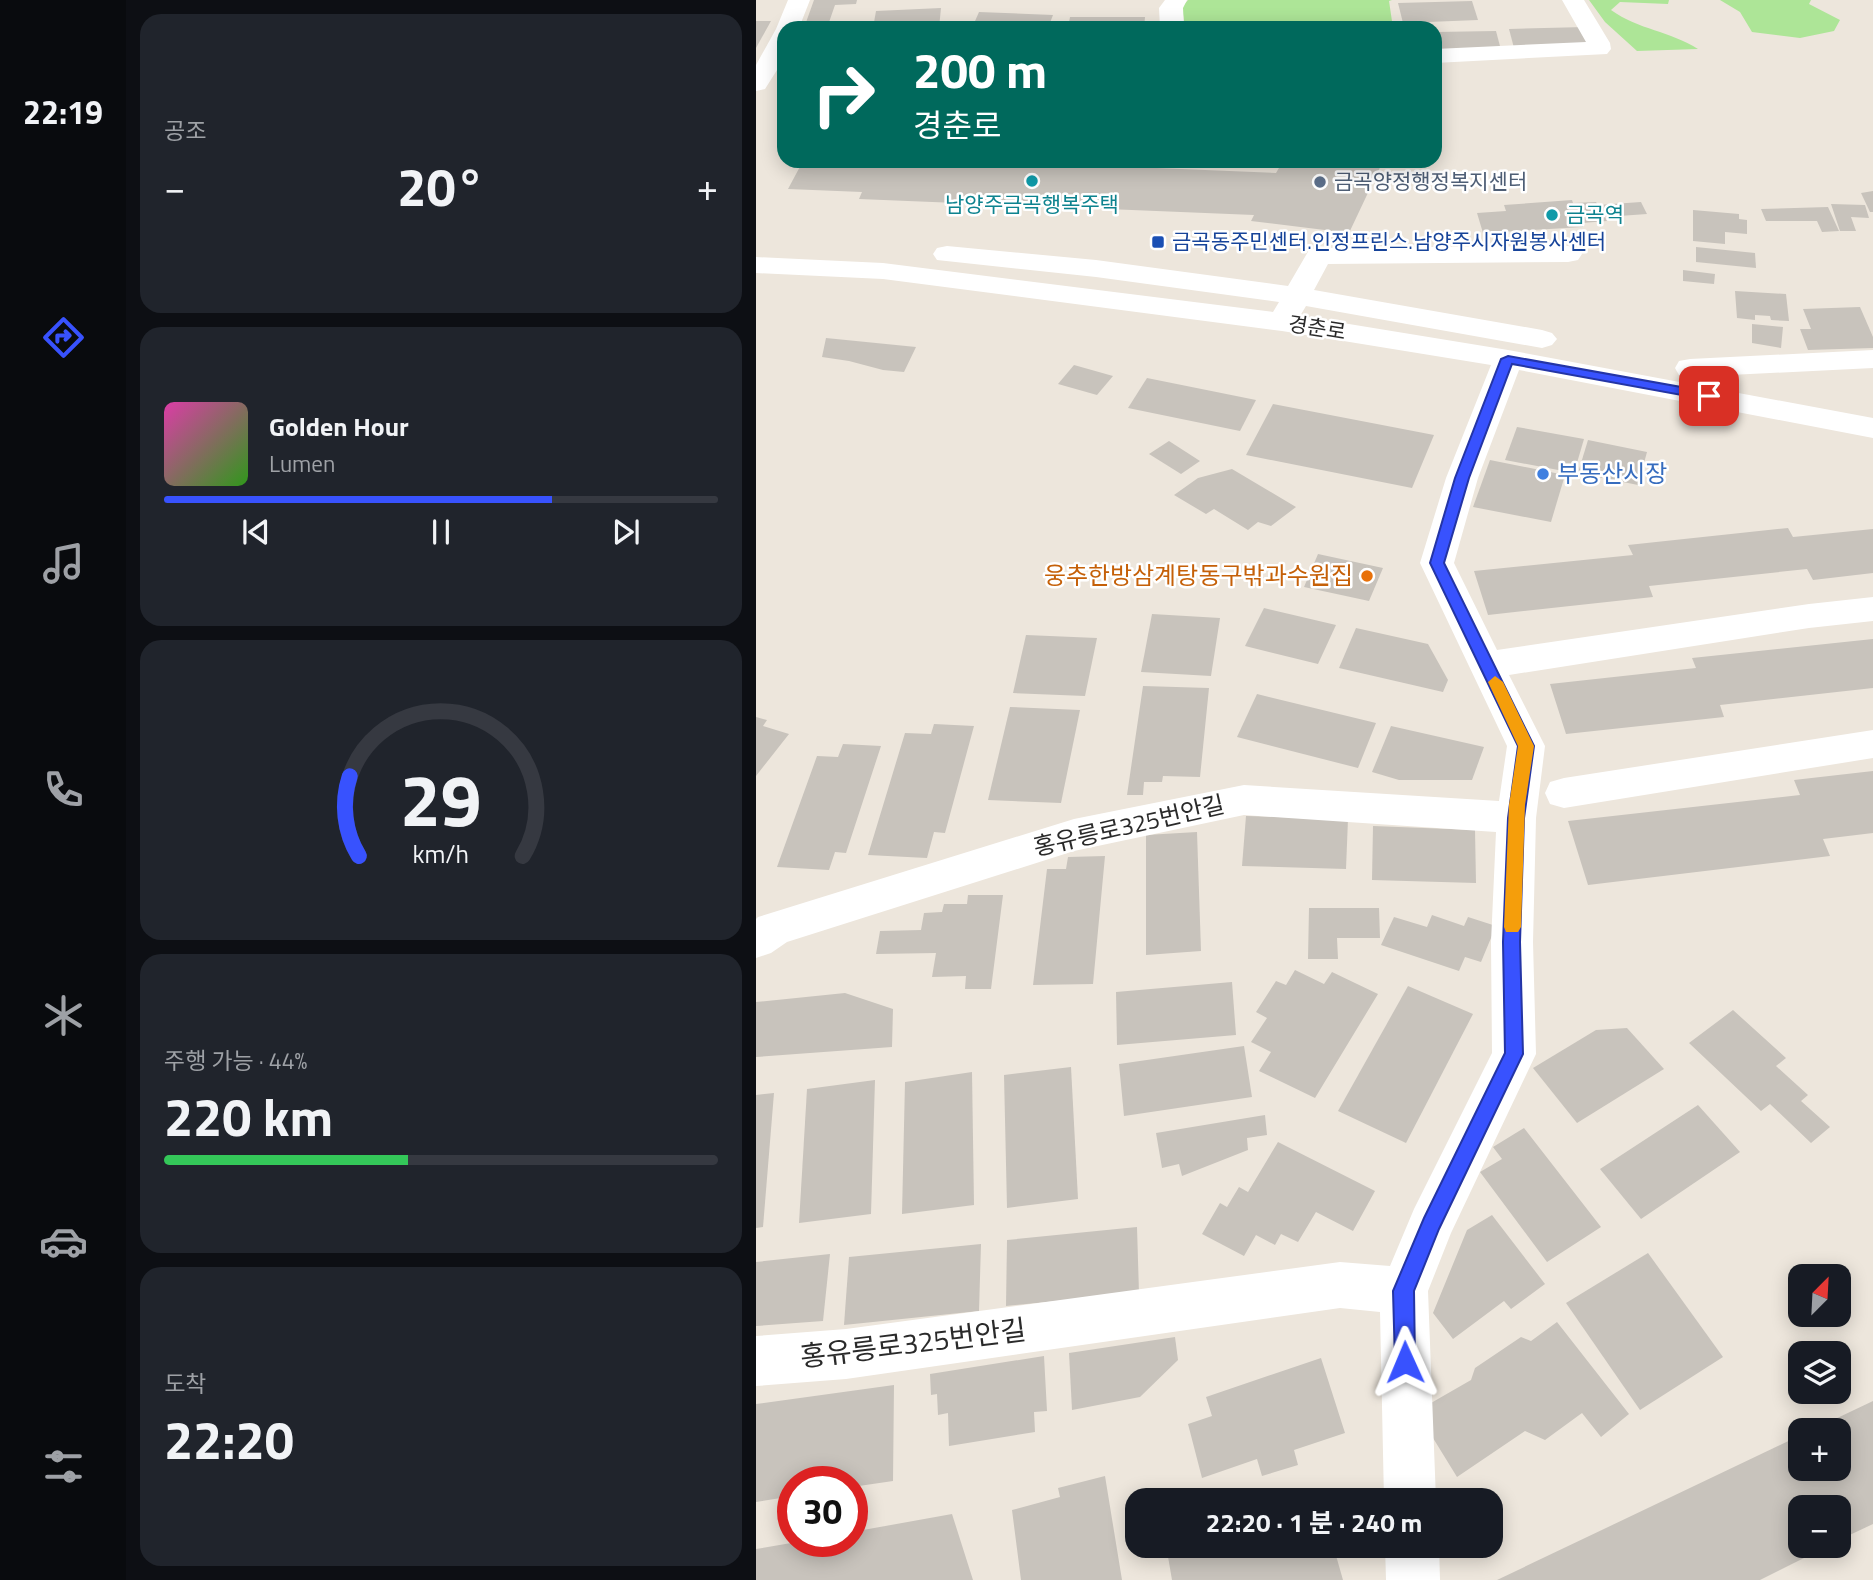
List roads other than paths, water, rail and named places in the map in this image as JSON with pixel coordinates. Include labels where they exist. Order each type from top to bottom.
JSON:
[{"type":"street","points":[[790,21],[799,0]]},
{"type":"street","points":[[1172,21],[1171,8],[1177,0]]},
{"type":"street","points":[[1442,56],[1599,49],[1573,0]]},
{"type":"street","points":[[770,71],[777,52]]},
{"type":"street","name":"경춘로","points":[[756,242],[1046,261],[1289,309],[1508,359],[1873,428]]},
{"type":"street","points":[[1289,309],[1319,256],[1568,254]]},
{"type":"street","name":"경춘로","points":[[756,265],[883,271],[1473,326],[1873,400]]},
{"type":"street","points":[[1410,1488],[1404,1291],[1431,1225],[1514,1054],[1511,942],[1516,818],[1526,746],[1437,563],[1462,478],[1508,359]]},
{"type":"street","points":[[1690,368],[1873,359]]},
{"type":"street","points":[[1488,665],[1809,616],[1873,609]]},
{"type":"street","points":[[1564,793],[1873,744]]},
{"type":"street","name":"홍유릉로325번안길","points":[[756,941],[773,929],[1074,835],[1244,800],[1516,818]]},
{"type":"street","name":"홍유릉로325번안길","points":[[756,1361],[846,1354],[1340,1285],[1404,1291]]},
{"type":"street","points":[[1412,1558],[1413,1580]]},
{"type":"place","name":"남양주금곡행복주택","points":[[1032,181]]},
{"type":"place","name":"금곡양정행정복지센터","points":[[1320,182]]},
{"type":"place","name":"금곡역","points":[[1552,215]]},
{"type":"place","name":"금곡동주민센터.인정프린스.남양주시자원봉사센터","points":[[1158,242]]},
{"type":"place","name":"부동산시장","points":[[1543,474]]},
{"type":"place","name":"웅추한방삼계탕동구밖과수원집","points":[[1367,576]]}]
